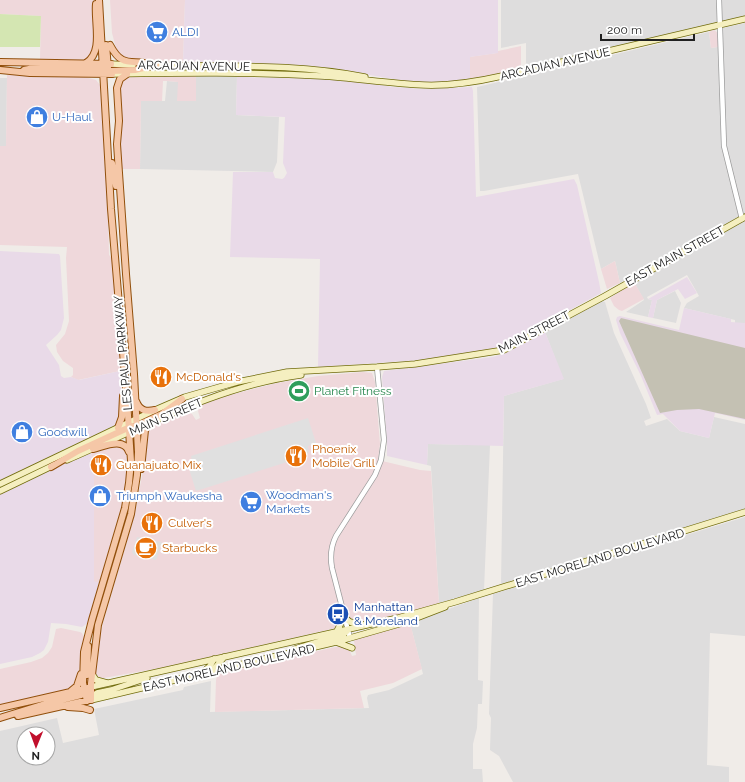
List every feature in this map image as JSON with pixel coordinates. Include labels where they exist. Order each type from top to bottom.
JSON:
[{"type":"main road","points":[[86,63],[93,58],[96,52],[95,12],[98,0]]},
{"type":"main road","name":"LES PAUL PARKWAY","points":[[88,694],[97,634],[131,514],[137,480],[138,461],[123,354],[114,247],[104,87],[107,69],[103,12],[98,0]]},
{"type":"main road","name":"ARCADIAN AVENUE","points":[[0,62],[86,63],[127,74],[319,73],[354,75],[379,79],[386,82],[439,85],[478,81],[745,19]]},
{"type":"main road","points":[[110,45],[116,55],[122,60],[145,62],[156,65]]},
{"type":"main road","points":[[16,72],[34,68],[135,70],[156,65]]},
{"type":"main road","name":"ARCADIAN AVENUE","points":[[156,65],[297,68],[319,73]]},
{"type":"main road","points":[[137,74],[148,70],[160,70],[165,65]]},
{"type":"main road","name":"ARCADIAN AVENUE","points":[[0,70],[16,72],[81,74],[107,69]]},
{"type":"main road","points":[[81,74],[97,79],[104,87]]},
{"type":"main road","name":"LES PAUL PARKWAY","points":[[88,694],[83,661],[92,620],[121,525],[127,498],[135,399],[117,144],[119,121],[117,88],[120,79],[127,74]]},
{"type":"main road","points":[[107,124],[118,206],[121,212]]},
{"type":"main road","name":"EAST MAIN STREET","points":[[605,296],[743,218]]},
{"type":"main road","points":[[114,247],[120,251],[124,300],[130,326]]},
{"type":"main road","name":"MAIN STREET","points":[[0,484],[118,428],[133,427],[151,423],[198,402],[287,372],[377,368],[437,361],[504,350],[605,296]]},
{"type":"main road","points":[[118,428],[122,417],[123,405],[123,354]]},
{"type":"main road","name":"MAIN STREET","points":[[0,491],[93,448],[133,427],[155,410],[184,398],[237,382],[265,379]]},
{"type":"main road","points":[[51,467],[78,451],[162,414],[184,398]]},
{"type":"main road","points":[[184,398],[190,401],[198,402]]},
{"type":"main road","points":[[164,417],[186,404],[188,400],[184,398]]},
{"type":"main road","points":[[135,399],[138,407],[142,410],[155,410]]},
{"type":"main road","points":[[137,480],[141,471],[145,430],[151,423]]},
{"type":"main road","points":[[93,448],[123,444],[128,448],[130,456]]},
{"type":"main road","name":"EAST MORELAND BOULEVARD","points":[[0,719],[63,706],[108,683],[337,631],[366,626],[455,602],[745,512]]},
{"type":"main road","points":[[118,557],[117,550],[122,532],[121,525]]},
{"type":"main road","points":[[107,595],[107,588],[114,563],[111,556]]},
{"type":"main road","name":"EAST MORELAND BOULEVARD","points":[[0,708],[70,692],[88,694],[214,672],[336,642],[406,622],[455,602]]},
{"type":"main road","points":[[337,631],[344,617],[350,622],[366,626]]},
{"type":"main road","points":[[371,632],[373,624]]},
{"type":"main road","points":[[274,657],[346,633],[348,630]]},
{"type":"main road","points":[[87,641],[88,694]]},
{"type":"main road","points":[[336,642],[352,648]]},
{"type":"main road","points":[[214,672],[215,668],[225,657]]},
{"type":"main road","points":[[199,675],[210,666],[214,659]]},
{"type":"main road","points":[[70,692],[78,683],[83,661]]},
{"type":"main road","points":[[0,719],[45,704],[111,690],[162,671]]},
{"type":"main road","points":[[92,674],[96,680],[108,683]]},
{"type":"main road","points":[[63,706],[90,710]]},
{"type":"street","points":[[719,0],[724,146],[743,218]]},
{"type":"street","points":[[350,638],[332,565],[332,547],[336,536],[375,475],[381,460],[384,440],[377,368]]},
{"type":"shaded area","points":[[0,0],[93,0],[94,51],[86,60],[40,59],[41,16],[0,14]]},
{"type":"shaded area","points":[[110,0],[185,0],[183,64],[127,60],[117,52],[112,33]]},
{"type":"shaded area","points":[[185,0],[498,0],[498,53],[470,57],[470,80],[441,82],[411,82],[346,71],[183,64]]},
{"type":"shaded area","points":[[501,0],[745,0],[745,16],[529,67],[526,63],[526,43],[501,48]]},
{"type":"shaded area","points":[[745,23],[745,214],[620,283],[615,261],[601,269],[578,174],[480,191],[477,87],[709,32],[711,48],[723,46],[723,28]]},
{"type":"shaded area","points":[[714,30],[718,33],[718,47],[711,48],[709,32]]},
{"type":"shaded area","points":[[521,46],[520,69],[470,80],[469,57],[497,53],[498,51]]},
{"type":"shaded area","points":[[23,74],[81,76],[96,80],[100,85],[107,177],[109,255],[112,258],[113,263],[120,351],[120,371],[78,380],[71,377],[73,375],[73,368],[63,361],[57,352],[56,345],[65,334],[69,321],[66,258],[67,247],[0,245],[0,146],[6,146],[7,75]]},
{"type":"shaded area","points":[[196,75],[237,76],[236,115],[279,117],[277,162],[273,172],[140,169],[141,101],[165,101],[167,81],[178,82],[196,101]]},
{"type":"shaded area","points":[[196,75],[196,101],[177,101],[178,82],[163,81],[162,101],[141,101],[140,169],[121,169],[118,93],[123,78],[140,76]]},
{"type":"shaded area","points":[[237,76],[260,78],[324,78],[392,87],[425,89],[472,87],[476,197],[574,179],[577,185],[601,293],[500,348],[421,360],[318,367],[320,259],[230,257],[233,172],[273,172],[275,178],[282,179],[287,173],[283,163],[285,117],[236,115]]},
{"type":"shaded area","points":[[0,78],[7,78],[6,146],[0,146]]},
{"type":"shaded area","points":[[745,220],[745,323],[735,323],[735,320],[684,308],[687,303],[699,296],[687,275],[647,297],[648,299],[652,300],[648,317],[626,312],[644,300],[634,282]]},
{"type":"shaded area","points":[[0,251],[59,254],[64,318],[61,330],[46,345],[59,365],[61,376],[64,378],[71,377],[79,380],[120,371],[122,397],[119,418],[115,426],[110,430],[0,481]]},
{"type":"shaded area","points":[[615,261],[620,283],[607,289],[601,269]]},
{"type":"shaded area","points":[[687,277],[697,293],[685,299],[678,289],[657,300],[653,318],[648,317],[652,300],[648,299]]},
{"type":"shaded area","points":[[634,282],[644,299],[622,311],[619,310],[614,306],[610,298]]},
{"type":"shaded area","points":[[675,291],[681,303],[676,323],[653,318],[657,300]]},
{"type":"shaded area","points":[[602,301],[605,302],[614,333],[651,418],[644,421],[646,426],[667,419],[680,431],[709,438],[714,417],[745,424],[745,509],[501,584],[504,396],[563,379],[545,332]]},
{"type":"shaded area","points":[[684,308],[731,319],[731,322],[745,323],[745,420],[715,413],[709,438],[680,431],[663,414],[657,415],[641,376],[620,333],[616,320],[617,317],[620,316],[679,330]]},
{"type":"shaded area","points":[[621,318],[745,348],[745,419],[699,409],[677,410],[660,413],[619,321]]},
{"type":"shaded area","points":[[545,332],[564,379],[504,396],[503,446],[428,444],[427,465],[387,456],[382,377],[384,371],[493,357],[503,354]]},
{"type":"shaded area","points":[[363,372],[372,373],[375,382],[380,444],[378,460],[420,470],[431,471],[439,603],[399,615],[362,622],[354,622],[349,618],[346,608],[339,610],[340,621],[336,628],[160,668],[98,679],[95,675],[98,644],[134,517],[142,476],[146,431],[151,425],[186,411],[192,414],[196,420],[200,418],[198,411],[201,405],[226,396],[277,383],[318,376]]},
{"type":"shaded area","points":[[308,418],[316,443],[308,446],[309,452],[306,456],[196,491],[190,472],[191,465],[193,465],[191,456]]},
{"type":"shaded area","points":[[428,444],[490,445],[484,590],[439,603],[431,466],[427,465]]},
{"type":"shaded area","points":[[120,445],[127,452],[123,502],[99,583],[94,582],[94,462],[90,452]]},
{"type":"shaded area","points":[[90,452],[94,462],[94,581],[99,583],[88,623],[82,627],[51,623],[48,642],[44,650],[32,657],[0,664],[0,493]]},
{"type":"shaded area","points":[[745,517],[745,636],[710,633],[707,765],[729,767],[729,782],[513,782],[499,756],[490,750],[491,718],[489,714],[493,594]]},
{"type":"shaded area","points":[[137,537],[142,538],[139,550],[140,552],[149,554],[154,541],[162,542],[155,560],[134,555],[132,552]]},
{"type":"shaded area","points":[[479,598],[478,680],[483,681],[482,704],[478,704],[477,728],[473,744],[473,769],[482,769],[483,782],[0,782],[0,731],[16,727],[16,766],[56,766],[56,726],[22,726],[57,718],[63,743],[99,735],[94,709],[183,690],[184,687],[211,681],[210,712],[369,708],[367,698],[368,695],[389,690],[423,674],[410,623]]},
{"type":"shaded area","points":[[410,623],[422,669],[393,683],[360,691],[364,708],[215,712],[216,680],[217,676],[221,673],[340,646],[349,649],[352,656],[356,655],[355,639]]},
{"type":"shaded area","points":[[61,628],[80,632],[84,637],[79,673],[75,684],[66,690],[0,705],[0,669],[42,658],[52,647],[56,629]]},
{"type":"green space","points":[[0,14],[41,16],[40,47],[0,47]]},
{"type":"place","name":"ALDI","points":[[157,32]]},
{"type":"place","name":"U-Haul","points":[[37,117]]},
{"type":"place","name":"McDonald's","points":[[161,377]]},
{"type":"place","name":"Planet Fitness","points":[[299,391]]},
{"type":"place","name":"Goodwill","points":[[22,432]]},
{"type":"place","name":"Phoenix Mobile Grill","points":[[296,456]]},
{"type":"place","name":"Guanajuato Mix","points":[[101,465]]},
{"type":"place","name":"Triumph Waukesha","points":[[100,496]]},
{"type":"place","name":"Woodman's Markets","points":[[251,502]]},
{"type":"place","name":"Culver's","points":[[152,523]]},
{"type":"place","name":"Starbucks","points":[[146,548]]},
{"type":"place","name":"Manhattan & Moreland","points":[[338,614]]}]
